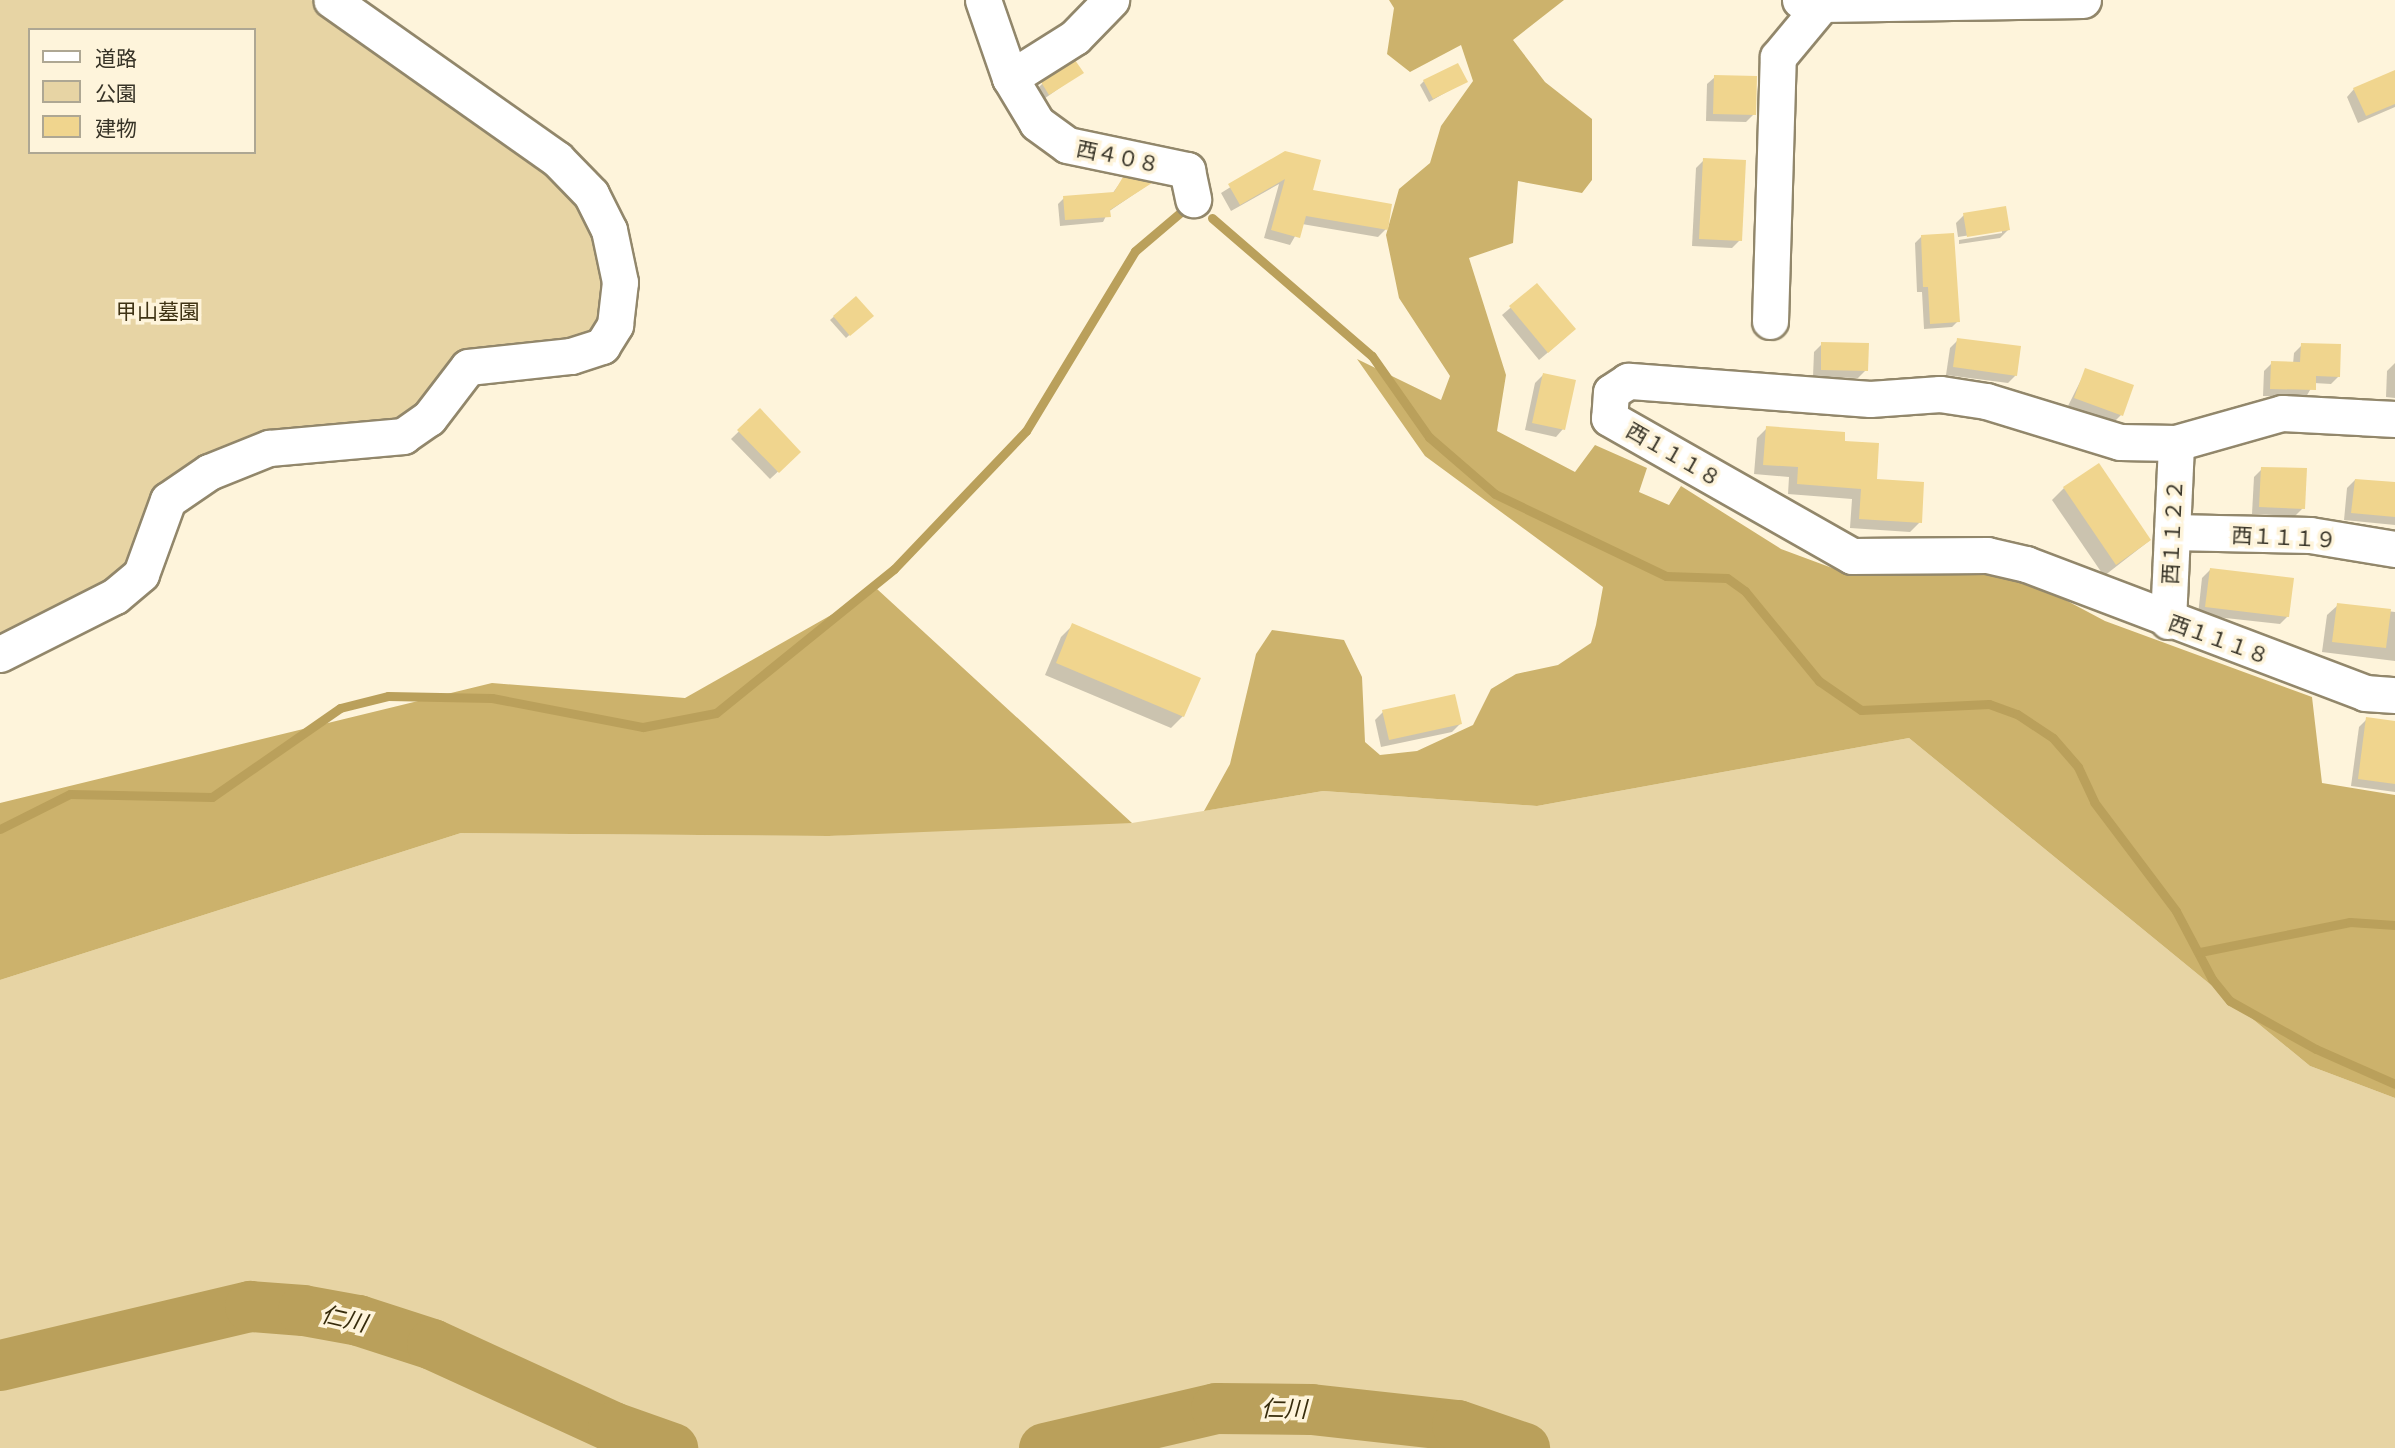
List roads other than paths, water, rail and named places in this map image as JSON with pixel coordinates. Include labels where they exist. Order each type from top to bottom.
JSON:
[{"type":"street","points":[[0,654],[115,596],[141,574],[168,500],[209,472],[269,448],[403,436],[429,418],[468,367],[571,356],[602,346],[615,325],[620,282],[609,230],[591,194],[556,159],[332,0]]},
{"type":"street","name":"西４０８","points":[[983,0],[1010,78],[1037,124],[1067,145],[1187,170],[1193,199]]},
{"type":"street","points":[[1010,78],[1075,37],[1111,0]]},
{"type":"street","points":[[1770,321],[1774,82],[1778,57],[1810,2],[2083,0]]},
{"type":"street","name":"西１１１８","points":[[2395,419],[2282,413],[2176,443],[2120,442],[1986,401],[1940,394],[1870,399],[1628,381],[1611,392],[1609,418],[1852,556],[1987,555],[2026,564],[2168,621],[2365,693],[2395,695]]},
{"type":"street","name":"西１１２２","points":[[2168,621],[2176,443]]},
{"type":"street","name":"西１１１９","points":[[2172,532],[2310,535],[2395,549]]},
{"type":"waterway","points":[[0,829],[70,794],[212,797],[340,708],[388,696],[492,698],[643,727],[716,713],[894,569],[1026,431],[1135,251],[1181,212]]},
{"type":"waterway","points":[[1212,218],[1372,356],[1429,437],[1495,494],[1666,576],[1727,578],[1745,591],[1819,681],[1861,710],[1989,704],[2017,714],[2053,738],[2078,767],[2094,802],[2176,911],[2212,979],[2230,1001],[2316,1049],[2395,1084]]},
{"type":"waterway","points":[[2200,952],[2350,922],[2395,925]]},
{"type":"waterway","name":"仁川","points":[[0,1365],[250,1306],[303,1310],[358,1320],[432,1344],[613,1427],[672,1448]]},
{"type":"waterway","name":"仁川","points":[[1044,1448],[1216,1408],[1311,1409],[1457,1425],[1524,1448]]},
{"type":"park label","name":"甲山墓園","points":[[158,311]]}]
